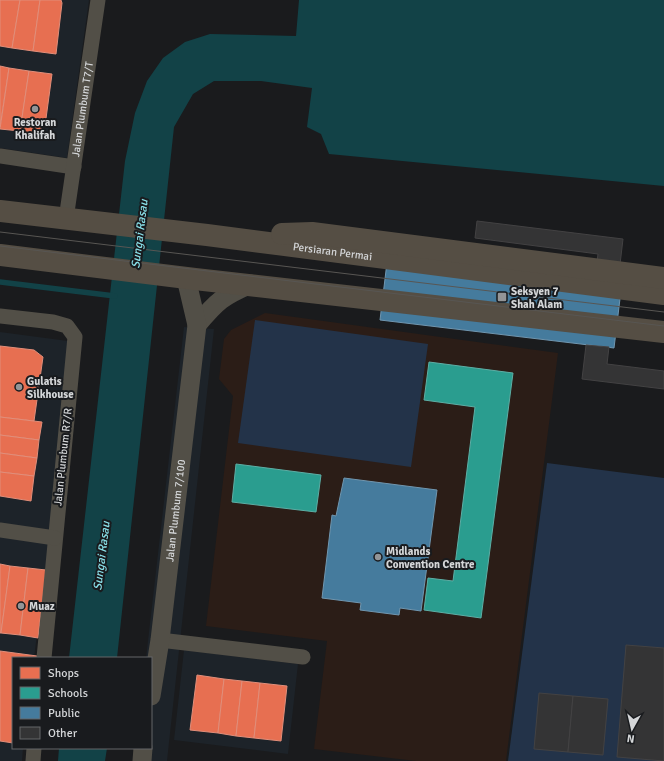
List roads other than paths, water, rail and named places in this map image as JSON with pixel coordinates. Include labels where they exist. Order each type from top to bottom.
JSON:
[{"type":"main road","name":"Persiaran Permai","points":[[0,211],[207,235],[664,294]]},
{"type":"main road","points":[[207,235],[312,233],[664,278]]},
{"type":"main road","points":[[0,255],[182,278],[251,284],[664,332]]},
{"type":"street","name":"Jalan Plumbum T7/T","points":[[66,218],[98,0]]},
{"type":"street","points":[[0,156],[74,166]]},
{"type":"street","points":[[182,278],[197,325]]},
{"type":"street","points":[[197,325],[217,302],[226,295],[251,284]]},
{"type":"street","name":"Jalan Plumbum R7/R","points":[[0,316],[53,322],[67,326],[75,337],[44,657]]},
{"type":"street","name":"Jalan Plumbum 7/100","points":[[152,690],[160,640],[197,325]]},
{"type":"street","points":[[0,530],[55,538]]},
{"type":"street","points":[[160,640],[303,657]]},
{"type":"street","points":[[33,761],[34,749]]},
{"type":"street","points":[[142,761],[143,749]]},
{"type":"water","name":"Sungai Rasau","points":[[299,0],[664,0],[664,186],[329,154],[321,134],[307,127],[312,88],[261,81],[214,81],[193,94],[174,127],[117,657],[69,657],[125,161],[135,113],[147,81],[163,58],[185,42],[210,34],[296,36]]},
{"type":"water","points":[[59,749],[107,749],[105,761],[58,761]]},
{"type":"waterway","points":[[0,282],[115,296]]},
{"type":"tram line","points":[[0,232],[664,312]]},
{"type":"tram line","points":[[0,246],[664,326]]},
{"type":"place","name":"Restoran Khalifah","points":[[35,109]]},
{"type":"place","name":"Seksyen 7 Shah Alam","points":[[502,297]]},
{"type":"place","name":"Gulatis Silkhouse","points":[[19,387]]},
{"type":"place","name":"Midlands Convention Centre","points":[[378,557]]},
{"type":"place","name":"Muaz","points":[[21,606]]}]
